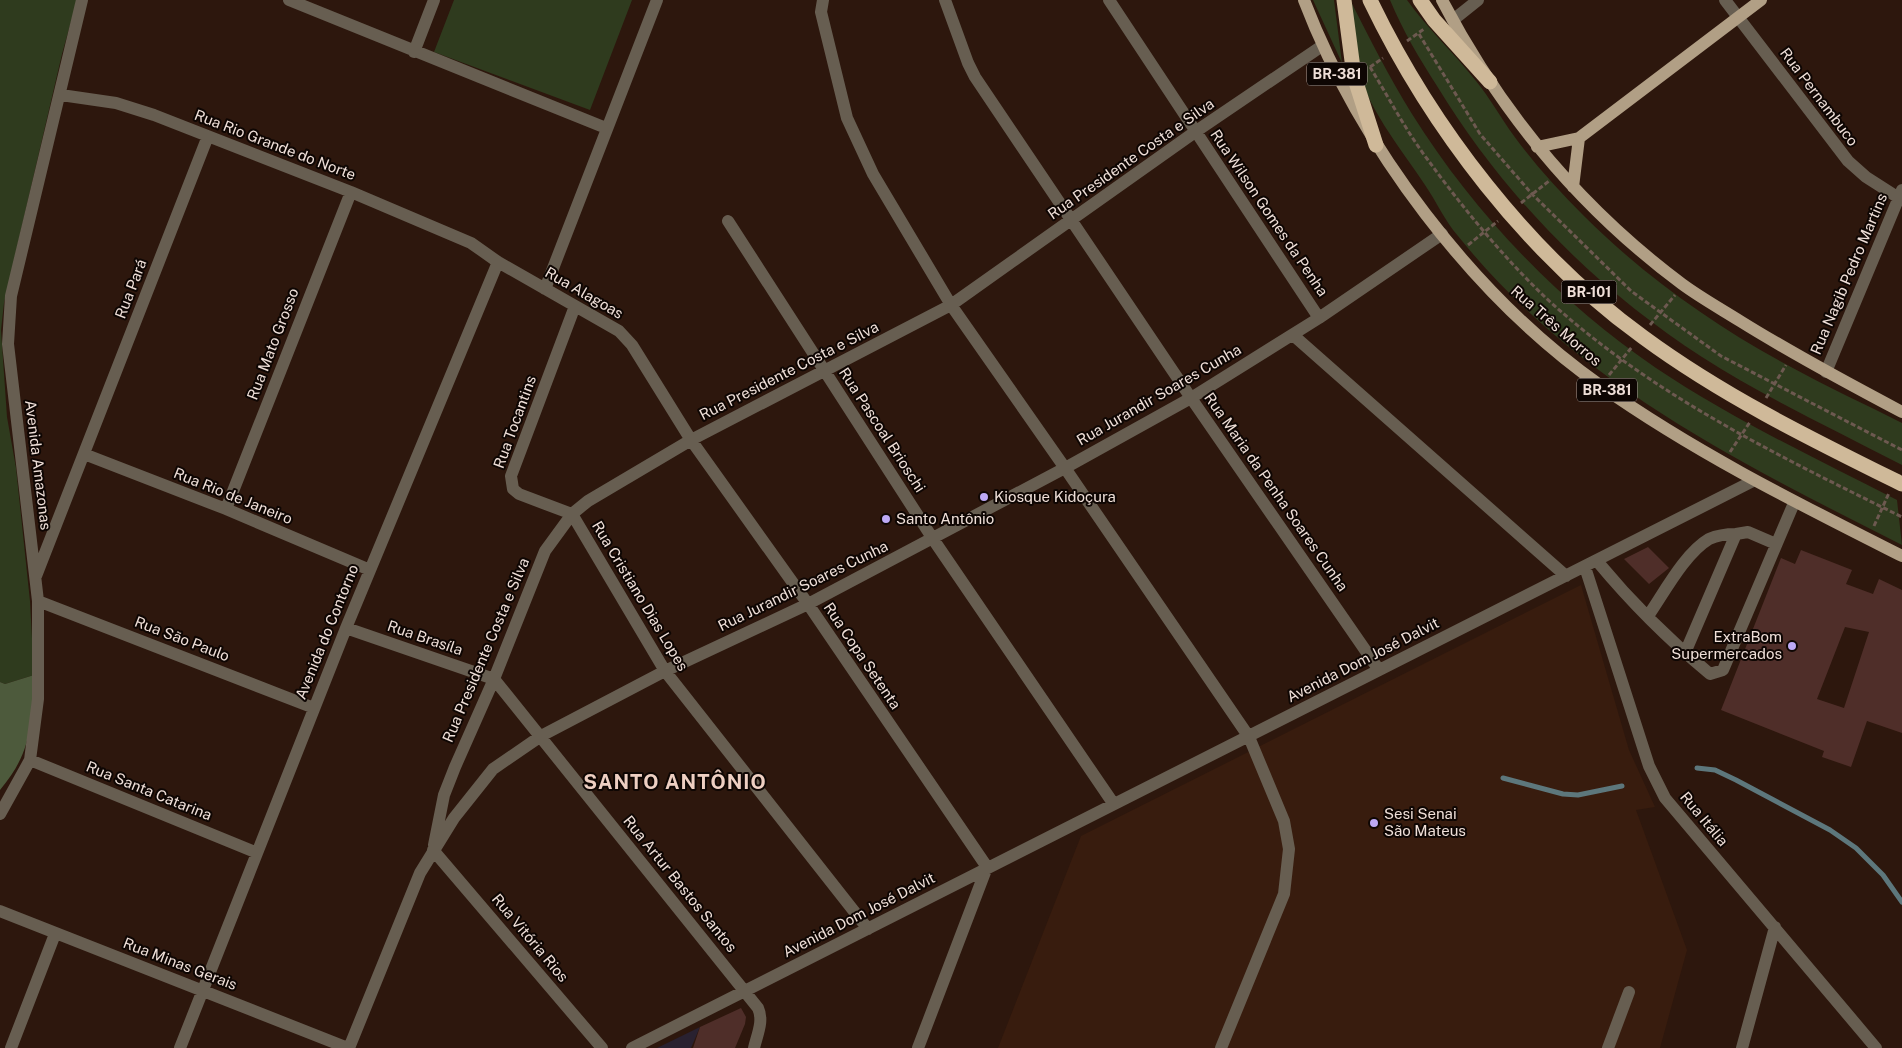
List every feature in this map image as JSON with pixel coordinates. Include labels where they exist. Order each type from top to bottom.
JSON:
[{"type":"highway","points":[[1344,0],[1354,76],[1376,145]]},
{"type":"highway","name":"BR-101","points":[[1370,0],[1394,50],[1453,142],[1495,194],[1552,258],[1641,336],[1668,355],[1740,400],[1899,482]]},
{"type":"highway","points":[[1420,0],[1440,27],[1490,82]]},
{"type":"main road","name":"Rua Três Morros","points":[[1304,0],[1322,46],[1376,145],[1442,234],[1495,294],[1539,336],[1600,385],[1722,464],[1794,503],[1902,556]]},
{"type":"main road","points":[[1442,0],[1490,82],[1537,147],[1573,187],[1640,251],[1684,285],[1826,372],[1902,412]]},
{"type":"main road","points":[[1537,147],[1579,138],[1761,0]]},
{"type":"main road","points":[[1573,187],[1579,138]]},
{"type":"street","name":"Avenida Amazonas","points":[[0,814],[30,760],[38,699],[38,601],[8,344],[10,305],[82,0]]},
{"type":"street","points":[[289,0],[606,128]]},
{"type":"street","points":[[414,52],[434,0]]},
{"type":"street","points":[[545,289],[657,0]]},
{"type":"street","name":"Rua Maria da Penha Soares Cunha","points":[[945,0],[975,77],[1191,398],[1379,670]]},
{"type":"street","name":"Rua Wilson Gomes da Penha","points":[[1109,0],[1319,318]]},
{"type":"street","points":[[1453,20],[1478,0]]},
{"type":"street","name":"Rua Pernambuco","points":[[1724,0],[1848,161],[1866,177],[1901,196]]},
{"type":"street","points":[[822,2],[821,12],[847,118],[873,174],[950,305],[1065,468],[1249,737],[1284,821],[1289,848],[1284,894],[1220,1048]]},
{"type":"street","name":"Rua Presidente Costa e Silva","points":[[433,850],[444,795],[494,679],[545,551],[572,514],[588,501],[691,440],[825,372],[950,305],[1195,132],[1322,46]]},
{"type":"street","name":"Rua Rio Grande do Norte","points":[[61,95],[116,103],[208,136],[351,192],[471,243],[498,262]]},
{"type":"street","name":"Rua Pará","points":[[36,578],[208,136]]},
{"type":"street","name":"Rua Mato Grosso","points":[[226,509],[351,192]]},
{"type":"street","name":"Rua Nagib Pedro Martins","points":[[1826,372],[1901,196]]},
{"type":"street","name":"Rua Pascoal Brioschi","points":[[728,221],[933,539],[1113,803]]},
{"type":"street","name":"Rua Jurandir Soares Cunha","points":[[433,850],[473,791],[493,769],[541,736],[665,671],[808,604],[933,539],[1191,398],[1319,318],[1442,234]]},
{"type":"street","name":"Rua Alagoas","points":[[498,262],[620,332],[632,345],[691,440]]},
{"type":"street","name":"Avenida do Contorno","points":[[180,1048],[255,852],[498,262]]},
{"type":"street","name":"Rua Tocantins","points":[[572,514],[519,494],[513,489],[511,476],[575,306]]},
{"type":"street","points":[[1292,335],[1566,576]]},
{"type":"street","name":"Rua Copa Setenta","points":[[691,440],[808,604],[988,867]]},
{"type":"street","name":"Rua Rio de Janeiro","points":[[84,454],[226,509],[370,570]]},
{"type":"street","name":"Avenida Dom José Dalvit","points":[[632,1048],[746,992],[1113,803],[1249,737],[1753,481]]},
{"type":"street","points":[[1591,564],[1685,653],[1710,674],[1723,670],[1794,503]]},
{"type":"street","name":"Rua Cristiano Dias Lopes","points":[[572,514],[665,671],[868,929]]},
{"type":"street","points":[[1648,616],[1692,553],[1709,540],[1722,535],[1748,532],[1776,544]]},
{"type":"street","points":[[1685,653],[1736,534]]},
{"type":"street","name":"Rua Itália","points":[[1591,564],[1649,766],[1665,798],[1876,1048]]},
{"type":"street","name":"Rua São Paulo","points":[[38,601],[314,708]]},
{"type":"street","name":"Rua Brasíla","points":[[346,628],[494,679]]},
{"type":"street","name":"Rua Artur Bastos Santos","points":[[494,679],[746,992]]},
{"type":"street","name":"Rua Santa Catarina","points":[[30,760],[255,852]]},
{"type":"street","points":[[348,1048],[420,873],[433,850]]},
{"type":"street","name":"Rua Vitória Rios","points":[[433,850],[602,1048]]},
{"type":"street","points":[[918,1048],[988,867]]},
{"type":"street","name":"Rua Minas Gerais","points":[[0,911],[348,1048]]},
{"type":"street","points":[[1742,1048],[1775,927]]},
{"type":"street","points":[[11,1048],[55,934]]},
{"type":"street","points":[[746,992],[761,1015],[754,1048]]},
{"type":"street","points":[[1608,1048],[1629,992]]},
{"type":"path","points":[[1868,539],[1899,482]]},
{"type":"shaded area","name":"Sesi Senai São Mateus","points":[[1581,585],[1629,750],[1655,807],[1636,810],[1687,950],[1660,1048],[998,1048],[1081,836]]},
{"type":"shaded area","points":[[700,1027],[691,1048],[657,1048]]},
{"type":"green space","points":[[0,0],[77,0],[62,54],[4,303],[1,330],[7,417],[16,468],[30,601],[34,675],[5,684],[0,682]]},
{"type":"green space","points":[[454,0],[632,0],[590,110],[434,52]]},
{"type":"green space","points":[[1313,0],[1334,0],[1342,63]]},
{"type":"green space","points":[[1350,0],[1395,86],[1436,151],[1491,220],[1553,285],[1620,342],[1685,387],[1774,437],[1897,500],[1902,545],[1781,483],[1663,414],[1607,376],[1554,334],[1504,288],[1453,230],[1375,110],[1367,94],[1356,61]]},
{"type":"green space","points":[[1390,0],[1407,0],[1476,81],[1514,136],[1556,187],[1607,238],[1656,280],[1735,335],[1805,374],[1902,423],[1902,465],[1726,372],[1662,330],[1624,301],[1588,269],[1522,202],[1491,165],[1463,126],[1424,65]]},
{"type":"green space","points":[[34,675],[30,723],[25,749],[19,762],[0,790],[0,682],[5,684]]},
{"type":"building","points":[[1648,547],[1669,568],[1649,584],[1624,559]]},
{"type":"building","name":"ExtraBom Supermercados","points":[[1801,550],[1852,570],[1846,584],[1873,594],[1879,579],[1902,590],[1902,733],[1867,721],[1851,767],[1822,757],[1824,751],[1721,710],[1781,558],[1795,564]],"holes":[[[1845,627],[1869,632],[1844,708],[1817,699]]]},
{"type":"building","points":[[741,1008],[746,1017],[745,1024],[735,1048],[693,1048],[700,1027]]},
{"type":"waterway","points":[[1697,768],[1715,770],[1830,830],[1856,848],[1883,875],[1902,902]]},
{"type":"waterway","points":[[1503,778],[1563,794],[1578,795],[1622,786]]},
{"type":"place","name":"Kiosque Kidoçura","points":[[984,497]]},
{"type":"place","name":"Santo Antônio","points":[[886,519]]},
{"type":"place","name":"ExtraBom Supermercados","points":[[1792,646]]},
{"type":"place","name":"Sesi Senai São Mateus","points":[[1374,823]]},
{"type":"district","name":"SANTO ANTÔNIO","points":[[675,782]]}]
